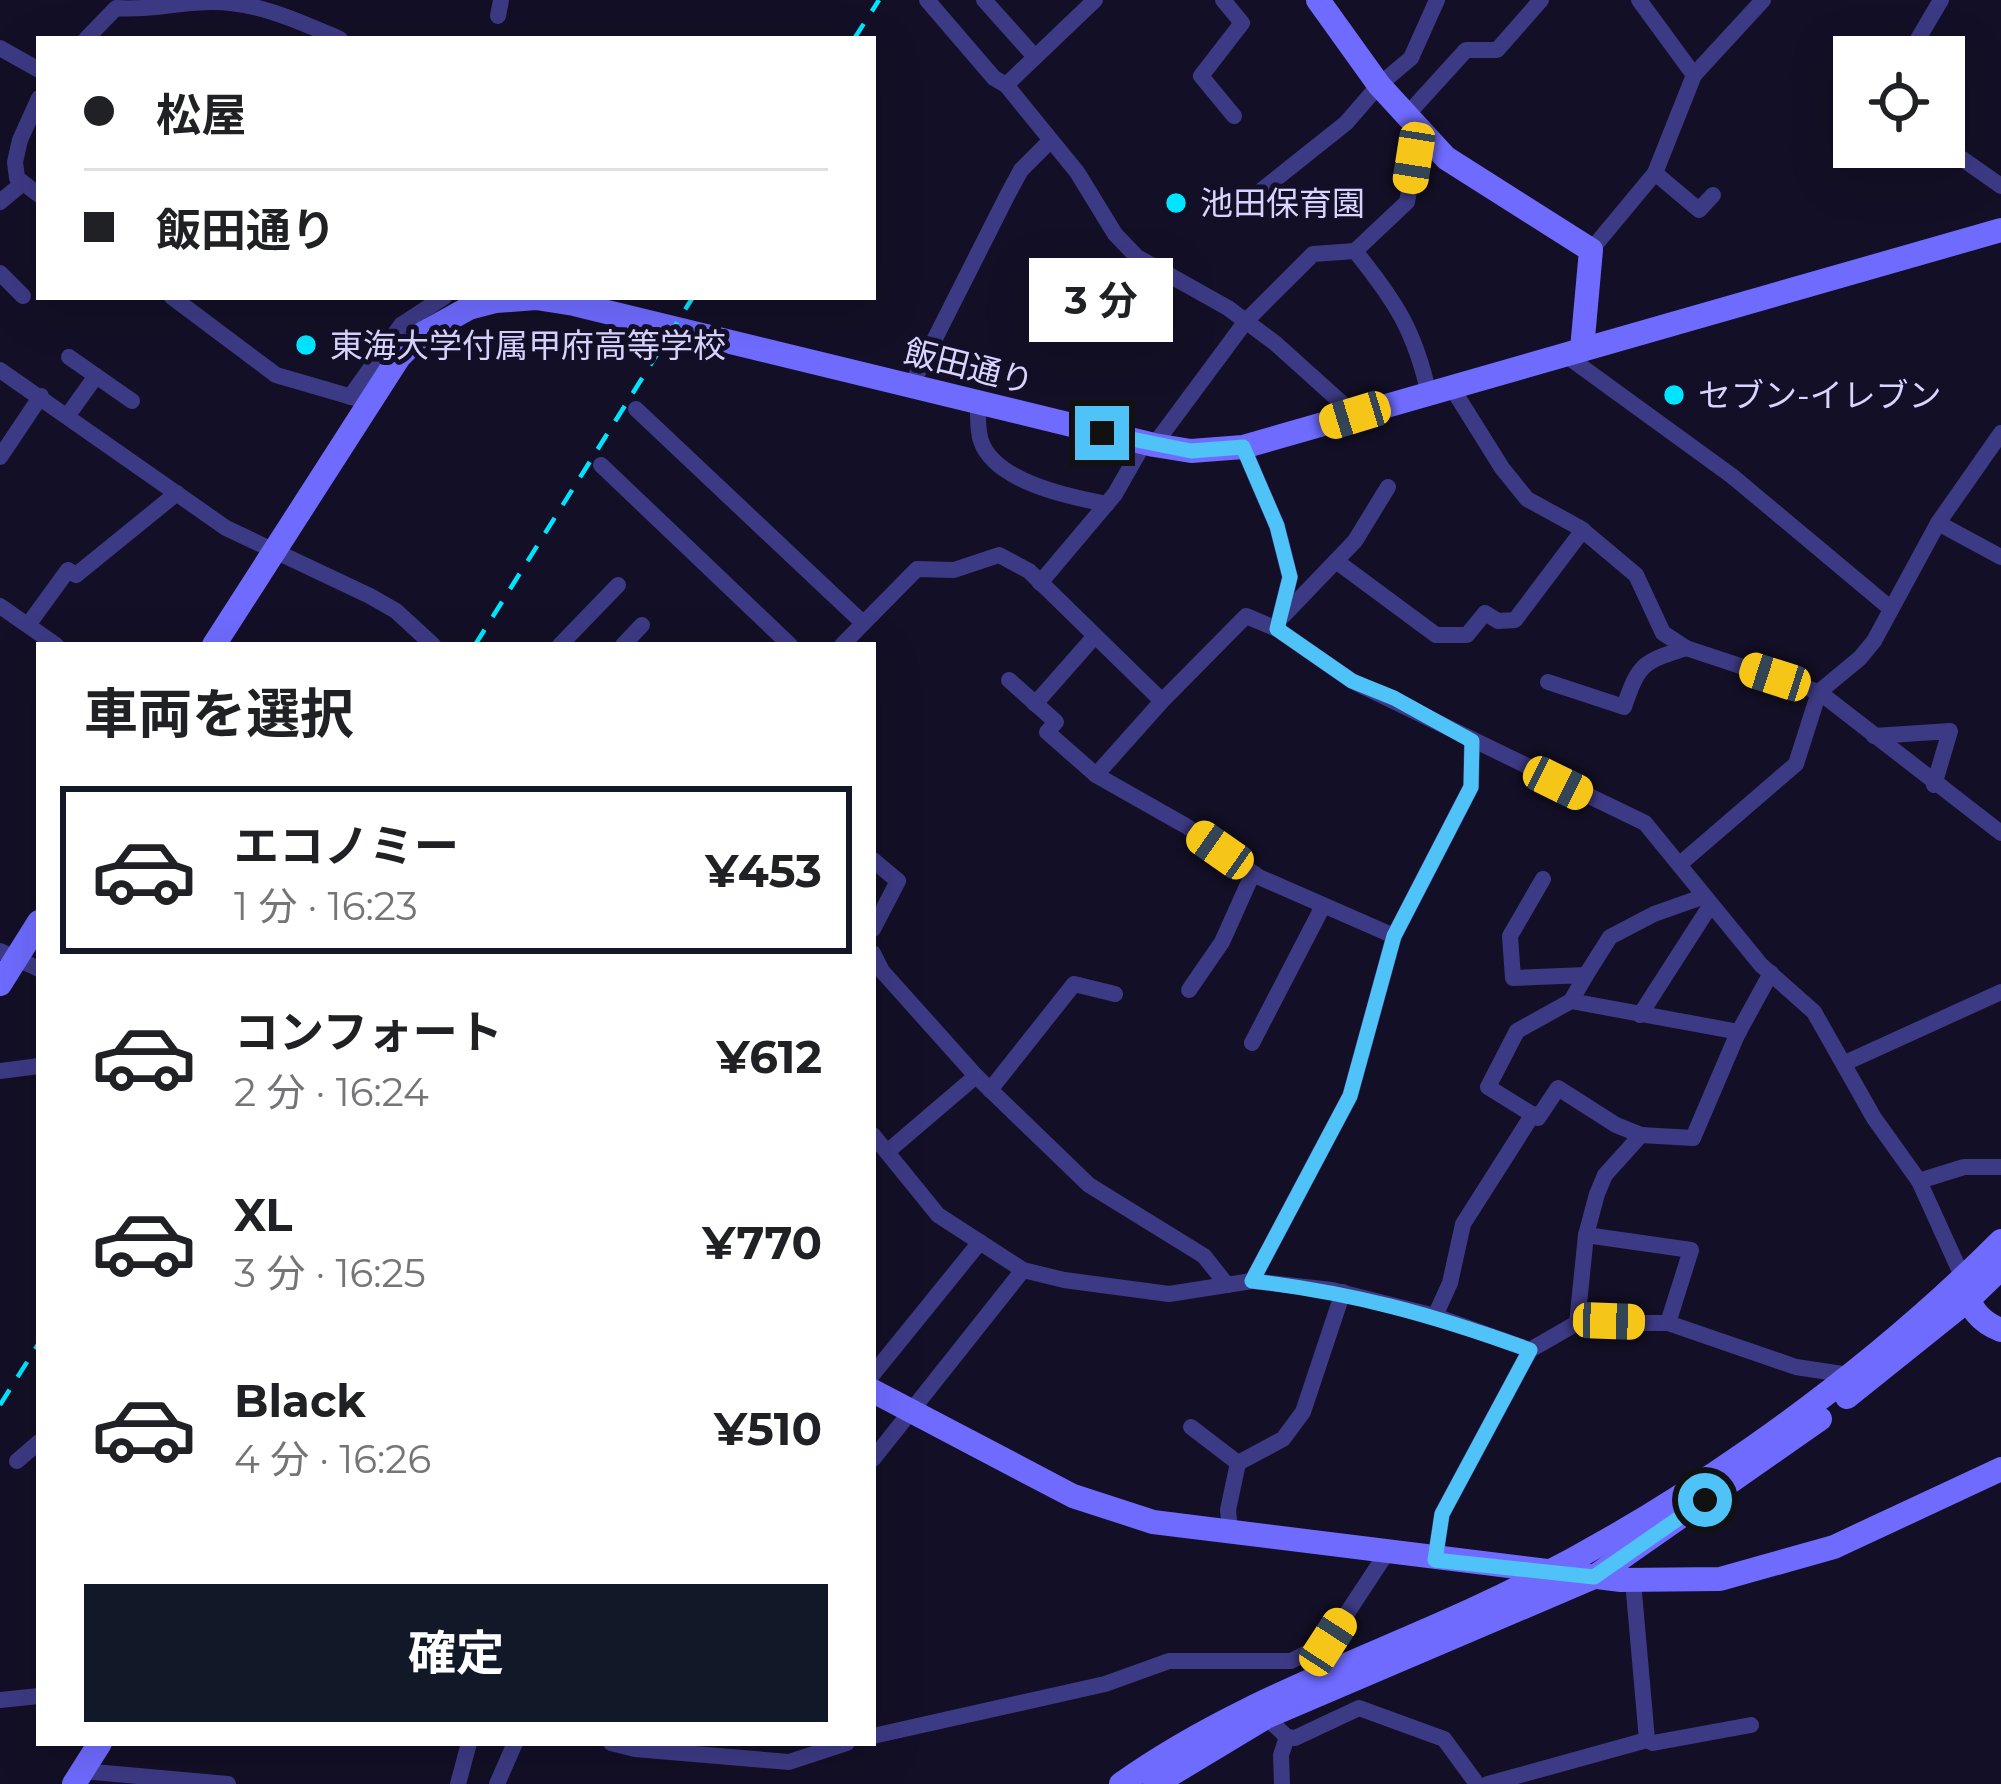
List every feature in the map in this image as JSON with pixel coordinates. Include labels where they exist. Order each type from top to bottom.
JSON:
[{"type":"street","points":[[927,0],[994,78],[1006,85],[1077,172],[1114,234],[1137,256],[1246,321],[1355,415]]},
{"type":"street","points":[[984,0],[1035,57]]},
{"type":"street","points":[[1006,85],[1095,0]]},
{"type":"street","points":[[1223,0],[1242,22],[1201,76],[1234,116]]},
{"type":"street","points":[[1318,0],[1379,85],[1424,137],[1514,204],[1563,229],[1591,250]]},
{"type":"street","points":[[1253,197],[1346,123],[1411,58],[1437,0]]},
{"type":"street","points":[[1639,0],[1694,75]]},
{"type":"street","points":[[1763,0],[1694,75],[1655,173],[1591,250],[1573,352],[1890,608]]},
{"type":"street","points":[[1920,36],[1941,0]]},
{"type":"street","points":[[89,36],[116,8],[142,10],[213,1],[268,8],[333,36]]},
{"type":"street","points":[[1406,116],[1466,50],[1497,50],[1529,4]]},
{"type":"street","points":[[0,48],[36,68]]},
{"type":"street","points":[[36,106],[15,162],[17,178],[36,193]]},
{"type":"street","points":[[1040,583],[1107,504],[1246,321],[1313,254],[1355,251],[1407,202],[1414,158],[1424,137]]},
{"type":"street","points":[[911,386],[1021,170],[1050,141]]},
{"type":"street","points":[[1965,161],[2001,186]]},
{"type":"street","points":[[1655,173],[1699,210],[1713,195]]},
{"type":"street","points":[[0,202],[23,183]]},
{"type":"street","name":"飯田通り","points":[[545,300],[1191,451],[1243,447],[2000,232]]},
{"type":"street","points":[[1355,251],[1388,292],[1440,392],[1527,499],[1583,530],[1636,575],[1663,633],[1686,648],[1819,692],[2001,833]]},
{"type":"street","points":[[0,273],[23,296]]},
{"type":"street","points":[[176,300],[276,374],[365,397],[401,325],[439,300]]},
{"type":"street","name":"飯田通り","points":[[216,642],[365,397],[399,357],[444,320],[516,300]]},
{"type":"street","points":[[69,357],[132,401]]},
{"type":"street","points":[[0,370],[226,528],[370,596],[396,611],[431,642]]},
{"type":"street","points":[[68,415],[96,376]]},
{"type":"street","points":[[0,457],[41,396]]},
{"type":"street","points":[[978,402],[982,445],[993,459],[1040,487],[1107,504]]},
{"type":"street","points":[[637,409],[863,623]]},
{"type":"street","points":[[1680,864],[1796,764],[1819,692],[1860,658],[1938,523],[2001,434]]},
{"type":"street","points":[[1243,447],[1277,526],[1290,577],[1278,625]]},
{"type":"street","points":[[601,466],[787,642]]},
{"type":"street","points":[[1278,625],[1355,541],[1388,487]]},
{"type":"street","points":[[28,625],[68,570],[76,575],[178,493]]},
{"type":"street","points":[[1938,523],[2001,557]]},
{"type":"street","points":[[1336,561],[1436,635],[1467,635],[1486,613],[1498,621],[1515,620],[1583,530]]},
{"type":"street","points":[[845,642],[916,569],[954,570],[999,555],[1029,571],[1162,701]]},
{"type":"street","points":[[563,642],[618,586]]},
{"type":"street","points":[[0,606],[52,642]]},
{"type":"street","points":[[1096,775],[1246,616],[1278,625],[1352,681],[1645,824],[1771,974],[1814,1012],[1874,1118],[1919,1181],[1984,1324],[2001,1330]]},
{"type":"street","points":[[626,642],[642,625]]},
{"type":"street","points":[[1035,704],[1094,637]]},
{"type":"street","points":[[1548,682],[1624,706],[1636,671],[1648,660],[1686,648]]},
{"type":"street","points":[[1009,680],[1056,722],[1047,732],[1096,775],[1186,826],[1253,873],[1394,936]]},
{"type":"street","points":[[1874,736],[1950,731],[1934,785]]},
{"type":"street","points":[[1252,1281],[1350,1096],[1394,936],[1471,787],[1472,741]]},
{"type":"street","points":[[876,863],[898,881],[876,923]]},
{"type":"street","points":[[1190,990],[1222,942],[1253,873]]},
{"type":"street","points":[[1543,879],[1510,936],[1513,978],[1586,975]]},
{"type":"street","points":[[1706,901],[1654,914],[1610,937],[1571,1001],[1517,1031],[1488,1087],[1538,1118],[1558,1088],[1616,1125],[1641,1135],[1693,1138],[1738,1032],[1771,974]]},
{"type":"street","points":[[1640,1015],[1706,901]]},
{"type":"street","points":[[1252,1042],[1323,906]]},
{"type":"street","points":[[0,984],[36,928]]},
{"type":"street","points":[[876,959],[976,1076],[1089,1185],[1204,1256],[1226,1285]]},
{"type":"street","points":[[990,1090],[1074,984],[1115,994]]},
{"type":"street","points":[[1845,1063],[2001,992]]},
{"type":"street","points":[[1571,1001],[1738,1032]]},
{"type":"street","points":[[0,1071],[36,1066]]},
{"type":"street","points":[[887,1152],[976,1076]]},
{"type":"street","points":[[1435,1316],[1450,1283],[1463,1224],[1533,1114]]},
{"type":"street","points":[[1577,1323],[1586,1235],[1605,1175],[1641,1135]]},
{"type":"street","points":[[876,1139],[938,1215],[1023,1270],[1169,1294],[1252,1281],[1342,1292],[1435,1316],[1530,1350]]},
{"type":"street","points":[[1919,1181],[1964,1167],[2001,1167]]},
{"type":"street","points":[[1586,1235],[1691,1250],[1668,1323]]},
{"type":"street","points":[[1155,1784],[1266,1717],[1594,1577],[1819,1420],[1966,1289],[2001,1241]]},
{"type":"street","points":[[876,1370],[980,1242]]},
{"type":"street","points":[[876,1735],[1105,1684],[1169,1660],[1299,1670],[1473,1610],[1651,1514],[2001,1268]]},
{"type":"street","points":[[876,1455],[1023,1270]]},
{"type":"street","points":[[1230,1532],[1228,1510],[1238,1463],[1283,1439],[1303,1412],[1342,1292]]},
{"type":"street","points":[[1435,1560],[1442,1514],[1530,1350],[1577,1323],[1668,1323],[1796,1367],[1849,1375]]},
{"type":"street","points":[[876,1392],[1072,1496],[1153,1522],[1633,1581],[1720,1579],[1834,1547],[2001,1469]]},
{"type":"street","points":[[1191,1427],[1238,1463]]},
{"type":"street","points":[[17,1461],[36,1445]]},
{"type":"street","points":[[1121,1784],[1299,1670],[1328,1642],[1386,1554]]},
{"type":"street","points":[[1633,1581],[1648,1740]]},
{"type":"street","points":[[0,1700],[36,1696]]},
{"type":"street","points":[[1266,1717],[1287,1737],[1295,1738],[1359,1708],[1444,1739],[1477,1784]]},
{"type":"street","points":[[1488,1784],[1648,1740],[1653,1743],[1751,1725]]},
{"type":"street","points":[[1282,1784],[1281,1755],[1287,1737]]},
{"type":"street","points":[[98,1746],[78,1778],[228,1784]]},
{"type":"street","points":[[458,1784],[468,1746]]},
{"type":"street","points":[[497,1784],[514,1746]]},
{"type":"street","points":[[623,1746],[789,1762],[839,1746]]},
{"type":"street","points":[[780,1784],[789,1762]]},
{"type":"railway","points":[[856,36],[879,0]]},
{"type":"railway","points":[[477,642],[691,300]]},
{"type":"railway","points":[[0,1405],[36,1348]]},
{"type":"place","name":"池田保育園","points":[[1176,203]]},
{"type":"place","name":"東海大学付属甲府高等学校","points":[[306,345]]},
{"type":"place","name":"セブン-イレブン","points":[[1674,395]]},
{"type":"route","points":[[1102,433],[1191,451],[1243,447],[1277,526],[1290,577],[1277,629],[1352,681],[1472,741],[1471,787],[1394,936],[1350,1096],[1252,1281],[1342,1292],[1435,1316],[1530,1350],[1442,1514],[1435,1560],[1594,1577],[1705,1500]]}]
